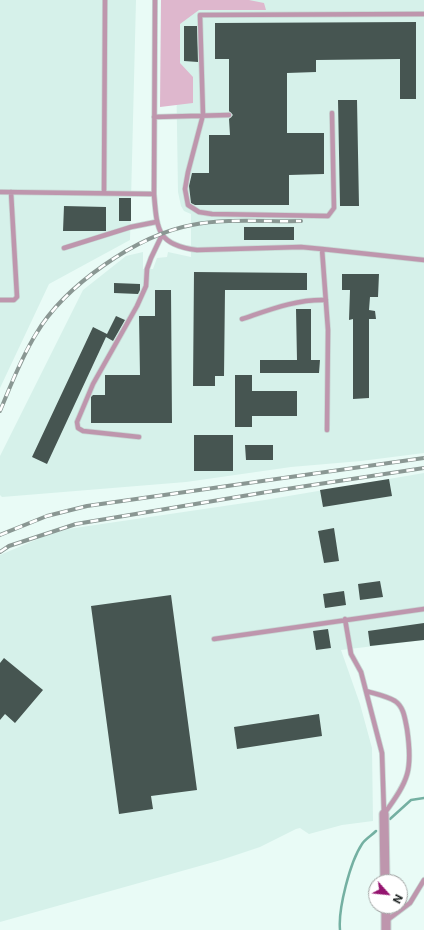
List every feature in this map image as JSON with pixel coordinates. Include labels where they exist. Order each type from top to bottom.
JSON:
[{"type":"street","points":[[384,814],[385,874]]},
{"type":"street","points":[[386,914],[386,926]]},
{"type":"lane","points":[[104,193],[105,0]]},
{"type":"lane","points":[[155,0],[154,194],[156,222],[162,235],[170,243],[183,248],[197,250],[301,247],[424,260]]},
{"type":"lane","points":[[332,113],[334,208],[328,216],[212,214],[199,212],[191,207],[186,200],[185,189],[203,115],[200,15],[424,14]]},
{"type":"lane","points":[[154,117],[230,115]]},
{"type":"lane","points":[[0,192],[154,194]]},
{"type":"lane","points":[[0,300],[14,300],[16,297],[11,192]]},
{"type":"lane","points":[[64,248],[131,227],[156,222]]},
{"type":"lane","points":[[139,437],[83,431],[78,428],[77,422],[93,384],[137,306],[146,286],[147,269],[150,258],[162,235]]},
{"type":"lane","points":[[322,249],[328,337],[327,430]]},
{"type":"lane","points":[[242,319],[293,303],[312,300],[326,300]]},
{"type":"lane","points":[[214,639],[345,619],[424,609]]},
{"type":"lane","points":[[345,619],[351,654],[361,672],[382,753],[384,814]]},
{"type":"lane","points":[[366,691],[386,697],[396,702],[401,707],[405,717],[410,763],[401,789],[384,814]]},
{"type":"lane","points":[[386,926],[410,903],[424,880]]},
{"type":"shaded area","points":[[0,0],[136,0],[130,240],[49,284],[0,388]]},
{"type":"shaded area","points":[[161,0],[249,0],[264,3],[266,10],[199,10],[180,24],[180,63],[193,77],[193,103],[160,107]]},
{"type":"shaded area","points":[[175,0],[424,0],[424,453],[361,461],[291,467],[186,482],[2,497],[0,495],[0,456],[83,290],[126,256],[143,252],[143,269],[153,269],[157,258],[167,257],[168,252],[191,257],[191,214],[184,211],[181,206],[178,192]]},
{"type":"shaded area","points":[[424,473],[424,640],[341,650],[360,704],[372,748],[373,821],[342,825],[309,834],[300,828],[296,829],[260,847],[221,860],[0,922],[0,555],[45,536],[68,529],[265,500]]},
{"type":"building","points":[[416,22],[416,99],[400,99],[400,59],[316,60],[316,72],[287,73],[287,133],[324,133],[324,174],[289,175],[289,205],[195,205],[191,203],[189,186],[192,173],[209,173],[209,135],[230,135],[229,119],[233,115],[229,111],[229,59],[215,59],[215,23]]},
{"type":"building","points":[[184,26],[197,26],[198,62],[184,61]]},
{"type":"building","points":[[338,100],[357,100],[359,206],[340,206]]},
{"type":"building","points":[[119,198],[131,198],[131,221],[119,221]]},
{"type":"building","points":[[64,206],[106,207],[106,231],[63,231]]},
{"type":"building","points":[[244,227],[294,227],[294,240],[244,240]]},
{"type":"building","points":[[194,272],[307,273],[307,290],[225,290],[224,376],[215,376],[215,386],[193,386]]},
{"type":"building","points":[[342,274],[379,274],[378,297],[370,297],[369,310],[375,311],[376,319],[369,319],[369,398],[353,399],[353,319],[349,320],[350,290],[342,290]]},
{"type":"building","points":[[114,283],[140,284],[140,290],[138,294],[114,293]]},
{"type":"building","points":[[155,290],[171,290],[172,423],[91,423],[91,397],[93,395],[105,395],[105,375],[140,375],[139,316],[155,316]]},
{"type":"building","points":[[296,309],[311,309],[311,360],[320,360],[319,373],[260,373],[260,360],[297,360]]},
{"type":"building","points":[[116,316],[125,320],[113,341],[106,337],[47,464],[32,457],[93,327],[107,334]]},
{"type":"building","points":[[235,375],[252,375],[252,391],[297,391],[297,416],[252,416],[252,427],[235,427]]},
{"type":"building","points":[[194,435],[233,435],[233,471],[194,471]]},
{"type":"building","points":[[245,445],[273,445],[273,460],[246,460]]},
{"type":"building","points":[[389,479],[392,496],[323,507],[320,490]]},
{"type":"building","points":[[334,528],[339,561],[324,563],[318,531]]},
{"type":"building","points":[[380,581],[383,597],[360,600],[358,584]]},
{"type":"building","points":[[344,591],[346,605],[325,608],[323,594]]},
{"type":"building","points":[[171,595],[197,790],[151,796],[153,809],[119,814],[91,606]]},
{"type":"building","points":[[424,623],[424,640],[370,646],[368,631]]},
{"type":"building","points":[[328,629],[331,648],[316,650],[313,631]]},
{"type":"building","points":[[4,658],[43,690],[15,723],[5,714],[0,720],[0,663]]},
{"type":"building","points":[[319,714],[322,736],[237,749],[234,727]]},
{"type":"waterway","points":[[390,819],[411,800],[424,798]]},
{"type":"waterway","points":[[340,930],[343,898],[353,862],[363,842],[376,831]]},
{"type":"railway","points":[[0,411],[26,352],[48,316],[64,298],[83,281],[126,251],[148,240],[192,225],[232,221],[301,221]]},
{"type":"railway","points":[[0,535],[47,516],[87,506],[424,458]]},
{"type":"railway","points":[[0,552],[9,546],[76,524],[267,492],[424,468]]}]
